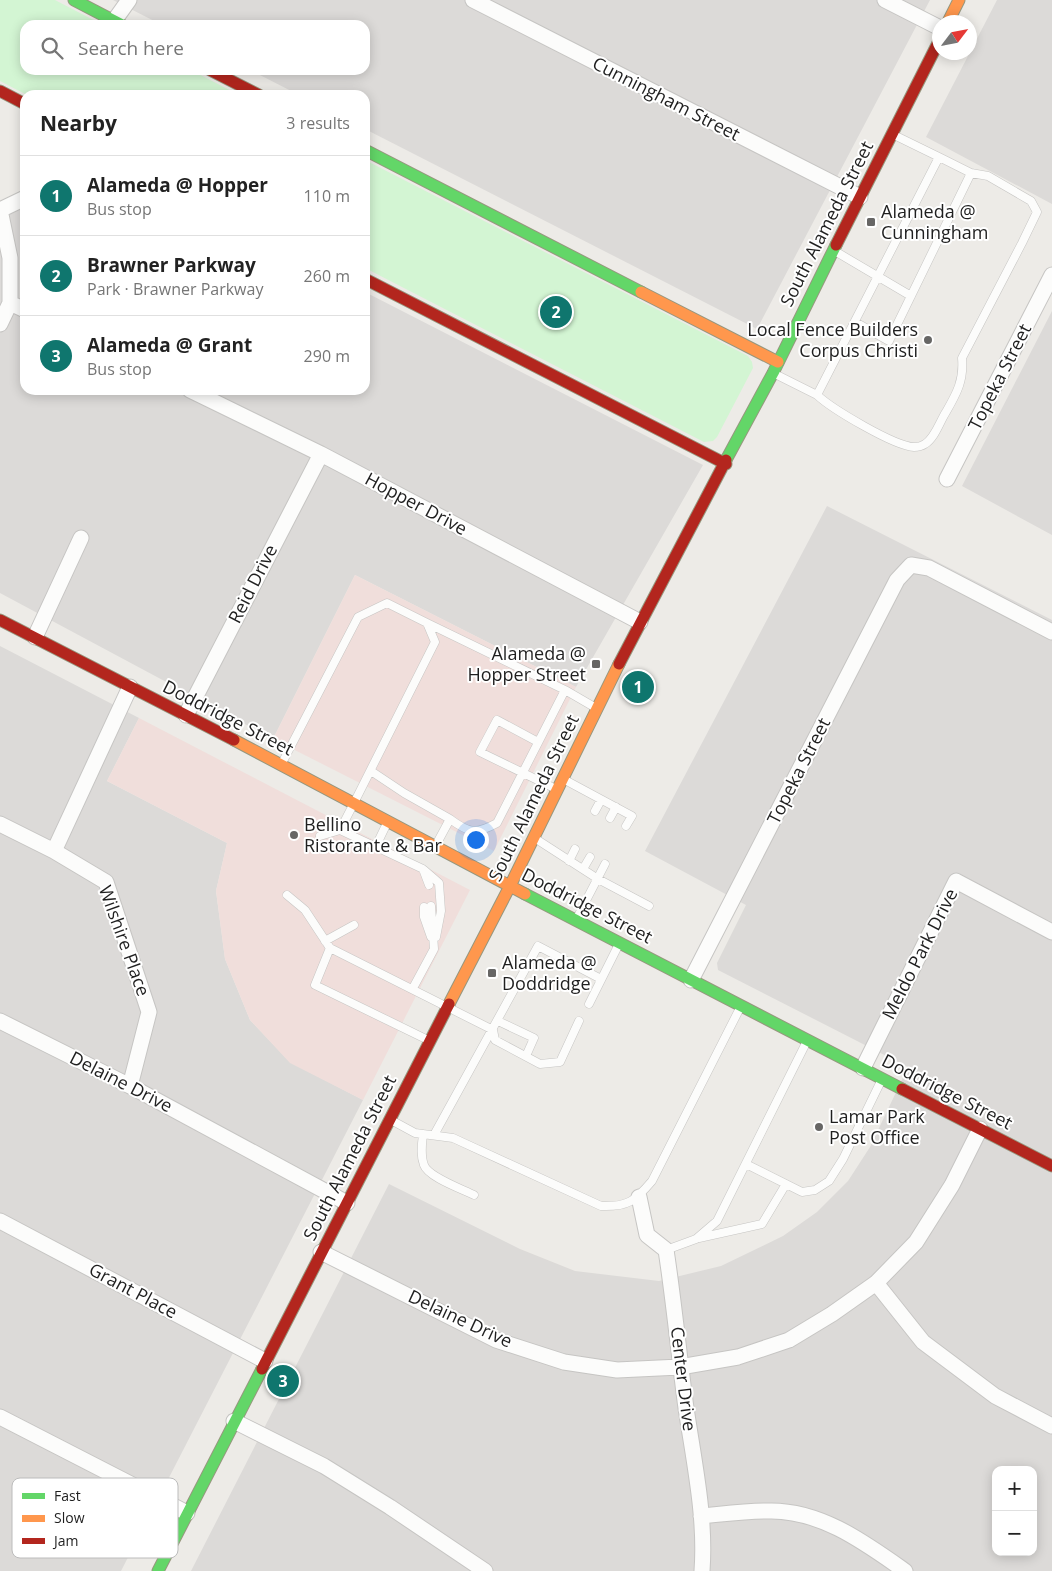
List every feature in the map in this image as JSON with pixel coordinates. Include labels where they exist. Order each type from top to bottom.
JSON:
[{"type":"main road","points":[[74,0],[112,20]]},
{"type":"main road","points":[[952,15],[959,0]]},
{"type":"main road","name":"South Alameda Street","points":[[178,1532],[510,886],[640,622],[773,373],[932,55]]},
{"type":"main road","points":[[220,75],[249,90]]},
{"type":"main road","points":[[0,92],[20,102]]},
{"type":"main road","points":[[370,153],[778,362]]},
{"type":"main road","points":[[370,281],[726,464]]},
{"type":"main road","name":"Doddridge Street","points":[[0,620],[1052,1166]]},
{"type":"main road","name":"South Alameda Street","points":[[158,1571],[165,1558]]},
{"type":"street","points":[[119,20],[129,0]]},
{"type":"street","name":"Cunningham Street","points":[[473,0],[860,197]]},
{"type":"street","points":[[885,0],[932,24]]},
{"type":"street","points":[[0,324],[10,303],[10,258],[0,210],[20,200]]},
{"type":"street","name":"Topeka Street","points":[[947,479],[1052,275]]},
{"type":"street","points":[[10,303],[20,308]]},
{"type":"street","name":"Hopper Drive","points":[[200,395],[321,454],[640,622]]},
{"type":"street","name":"Reid Drive","points":[[186,715],[321,454]]},
{"type":"street","points":[[35,637],[82,538]]},
{"type":"street","name":"Topeka Street","points":[[691,980],[897,580],[911,565],[929,568],[1052,632]]},
{"type":"street","points":[[54,851],[130,687]]},
{"type":"street","name":"Wilshire Place","points":[[0,824],[54,851],[106,882],[149,1012],[130,1086]]},
{"type":"street","name":"Meldo Park Drive","points":[[863,1068],[956,881],[1052,932]]},
{"type":"street","name":"Delaine Drive","points":[[0,1021],[130,1086],[347,1203]]},
{"type":"street","name":"Delaine Drive","points":[[321,1252],[496,1340],[564,1362],[617,1370],[680,1367],[738,1357],[789,1340],[876,1284],[916,1242],[952,1185],[980,1129]]},
{"type":"street","points":[[639,1197],[647,1235],[666,1250]]},
{"type":"street","name":"Grant Place","points":[[0,1221],[266,1361]]},
{"type":"street","name":"Center Drive","points":[[666,1250],[701,1516],[704,1554],[702,1571]]},
{"type":"street","points":[[876,1284],[923,1342],[995,1396],[1052,1426]]},
{"type":"street","points":[[0,1417],[119,1478]]},
{"type":"street","points":[[234,1421],[324,1466],[390,1506],[485,1571]]},
{"type":"street","points":[[178,1508],[188,1513]]},
{"type":"street","points":[[701,1516],[768,1510],[797,1514],[821,1521],[850,1534],[905,1571]]},
{"type":"lane","points":[[773,373],[817,395],[827,404],[856,421],[907,446],[916,447],[930,440],[953,399],[962,379],[962,358],[1036,212],[1031,201],[988,176],[971,173],[892,134]]},
{"type":"lane","points":[[817,395],[939,157]]},
{"type":"lane","points":[[855,322],[889,341],[971,173]]},
{"type":"lane","points":[[833,250],[911,296]]},
{"type":"lane","points":[[281,765],[358,617],[387,603],[565,690],[598,709]]},
{"type":"lane","points":[[340,830],[435,642],[427,624]]},
{"type":"lane","points":[[371,770],[404,793],[450,818],[464,830],[486,829],[497,823],[565,690]]},
{"type":"lane","points":[[538,742],[497,720],[480,752],[523,773],[602,800],[616,807],[632,816],[626,826]]},
{"type":"lane","points":[[596,811],[602,800]]},
{"type":"lane","points":[[610,818],[616,807]]},
{"type":"lane","points":[[436,846],[450,818]]},
{"type":"lane","points":[[376,846],[388,821]]},
{"type":"lane","points":[[320,836],[340,830],[423,869],[439,883],[441,911],[434,948],[413,988]]},
{"type":"lane","points":[[534,838],[598,879],[649,906]]},
{"type":"lane","points":[[569,861],[575,850]]},
{"type":"lane","points":[[583,870],[590,857]]},
{"type":"lane","points":[[576,920],[605,864]]},
{"type":"lane","points":[[423,869],[426,886]]},
{"type":"lane","points":[[288,895],[304,910],[330,948],[413,988],[493,1030]]},
{"type":"lane","points":[[428,906],[434,948]]},
{"type":"lane","points":[[325,941],[354,924]]},
{"type":"lane","points":[[589,1004],[620,943]]},
{"type":"lane","points":[[434,1135],[538,946],[601,979]]},
{"type":"lane","points":[[330,948],[315,985],[430,1041]]},
{"type":"lane","points":[[389,1119],[416,1133],[453,1138],[601,1206],[618,1207],[639,1197],[652,1181],[741,1005]]},
{"type":"lane","points":[[498,1021],[534,1038],[526,1056]]},
{"type":"lane","points":[[493,1030],[495,1040],[540,1064],[560,1062],[579,1021]]},
{"type":"lane","points":[[696,1239],[717,1221],[808,1040]]},
{"type":"lane","points":[[746,1164],[802,1192],[815,1190],[829,1180],[843,1159],[882,1078]]},
{"type":"lane","points":[[423,1134],[421,1148],[424,1167],[430,1173],[474,1195]]},
{"type":"lane","points":[[666,1250],[696,1239],[762,1224],[786,1184]]},
{"type":"shaded area","points":[[113,0],[930,0],[757,329],[370,132],[370,90],[289,90],[260,75],[370,75],[370,20],[152,20]]},
{"type":"shaded area","points":[[997,0],[1052,0],[1052,204],[926,137],[966,60],[977,60],[977,39]]},
{"type":"shaded area","points":[[20,206],[20,395],[370,395],[370,295],[703,465],[576,687],[355,575],[273,739],[0,593],[0,209]]},
{"type":"shaded area","points":[[1052,311],[1052,535],[962,486]]},
{"type":"shaded area","points":[[827,506],[1052,620],[1052,1571],[191,1571],[389,1184],[520,1249],[575,1271],[659,1281],[721,1266],[783,1236],[817,1212],[848,1181],[870,1147],[908,1067],[718,970],[717,963],[746,905],[645,851]]},
{"type":"shaded area","points":[[355,575],[576,687],[494,851],[273,739]]},
{"type":"shaded area","points":[[0,646],[139,718],[107,781],[227,843],[216,891],[225,959],[250,1020],[290,1062],[363,1100],[169,1478],[12,1478],[12,1558],[128,1558],[121,1571],[0,1571]]},
{"type":"shaded area","points":[[139,718],[470,890],[363,1100],[290,1063],[250,1020],[225,959],[216,891],[227,843],[107,781]]},
{"type":"green space","points":[[0,0],[55,0],[93,20],[20,20],[20,75],[201,75],[229,90],[20,91],[0,81]]},
{"type":"green space","points":[[370,163],[748,356],[753,368],[717,437],[713,441],[704,442],[370,271]]},
{"type":"traffic: fast","points":[[74,0],[112,20]]},
{"type":"traffic: fast","points":[[370,153],[641,292]]},
{"type":"traffic: fast","points":[[726,460],[773,373],[836,245]]},
{"type":"traffic: fast","points":[[525,894],[902,1089]]},
{"type":"traffic: fast","points":[[178,1532],[262,1369]]},
{"type":"traffic: fast","points":[[158,1571],[165,1558]]},
{"type":"traffic: slow","points":[[952,15],[959,0]]},
{"type":"traffic: slow","points":[[641,292],[778,362]]},
{"type":"traffic: slow","points":[[449,1004],[510,886],[619,664]]},
{"type":"traffic: slow","points":[[234,740],[525,894]]},
{"type":"traffic: jam","points":[[836,245],[932,55]]},
{"type":"traffic: jam","points":[[220,75],[249,90]]},
{"type":"traffic: jam","points":[[0,91],[20,101]]},
{"type":"traffic: jam","points":[[370,282],[726,464]]},
{"type":"traffic: jam","points":[[619,664],[726,460]]},
{"type":"traffic: jam","points":[[0,620],[234,740]]},
{"type":"traffic: jam","points":[[262,1369],[449,1004]]},
{"type":"traffic: jam","points":[[902,1089],[1052,1166]]},
{"type":"place","name":"Alameda @ Cunningham","points":[[871,222]]},
{"type":"place","name":"Brawner Parkway","points":[[556,312]]},
{"type":"place","name":"Local Fence Builders Corpus Christi","points":[[928,340]]},
{"type":"place","name":"Alameda @ Hopper Street","points":[[596,664]]},
{"type":"place","name":"Alameda @ Hopper","points":[[638,687]]},
{"type":"place","name":"Bellino Ristorante & Bar","points":[[294,835]]},
{"type":"place","name":"Alameda @ Doddridge","points":[[492,973]]},
{"type":"place","name":"Lamar Park Post Office","points":[[819,1127]]},
{"type":"place","name":"Alameda @ Grant","points":[[283,1381]]}]
